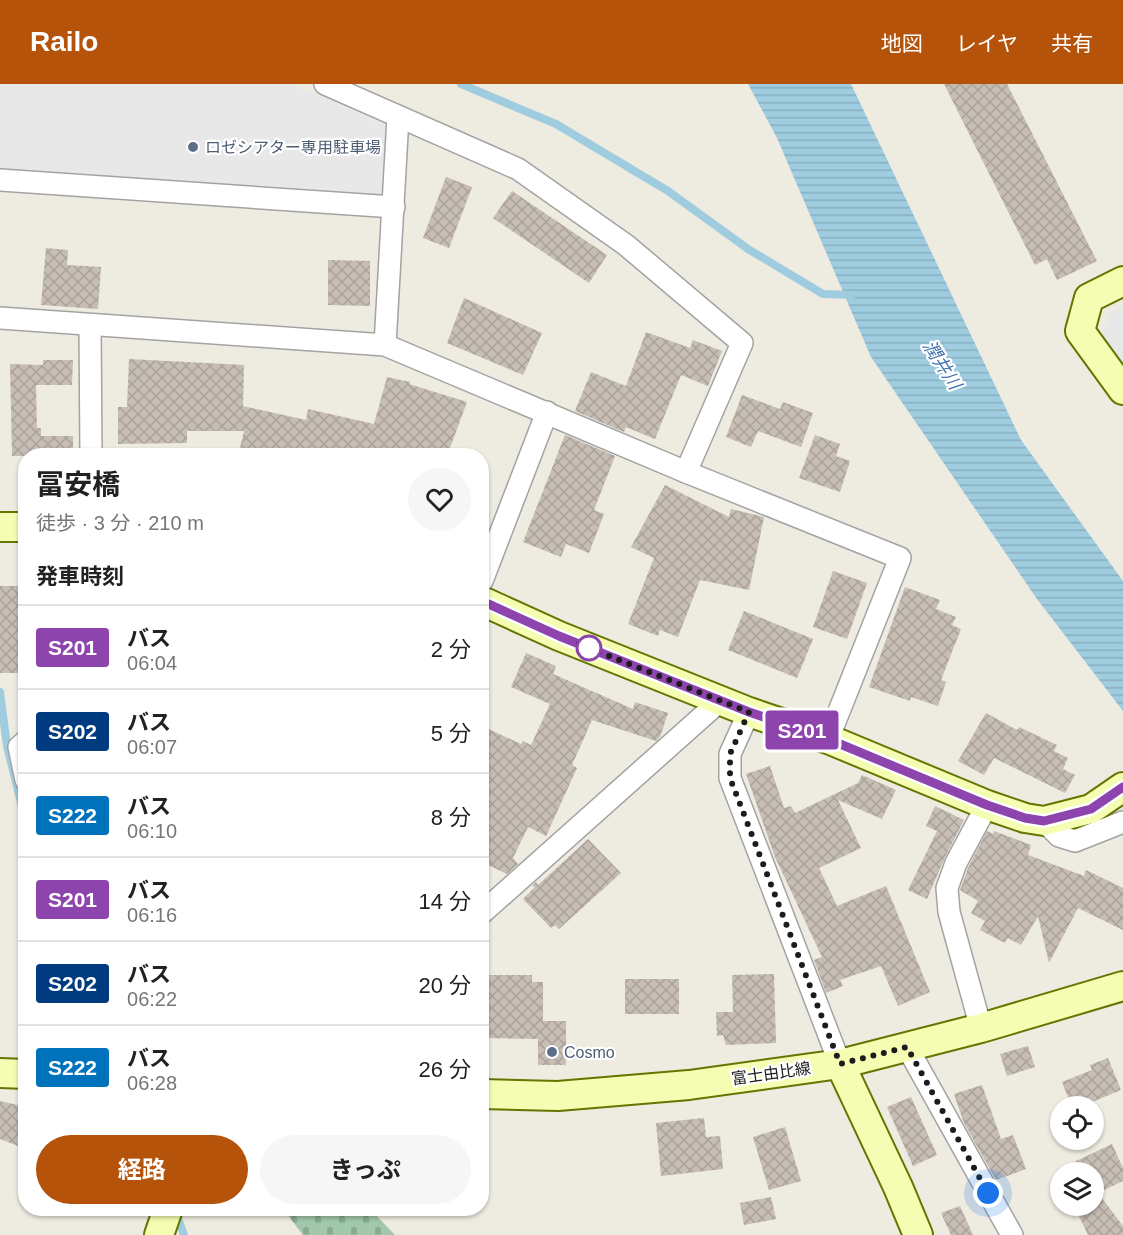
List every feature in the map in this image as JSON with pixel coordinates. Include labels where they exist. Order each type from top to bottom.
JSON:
[{"type":"street","points":[[325,84],[518,169],[626,244],[742,344],[686,472]]},
{"type":"street","points":[[386,345],[398,117]]},
{"type":"street","points":[[0,180],[394,207]]},
{"type":"street","points":[[1123,281],[1089,298],[1080,331],[1123,390]]},
{"type":"street","points":[[0,318],[386,345],[686,472],[900,558],[828,739]]},
{"type":"street","points":[[90,326],[91,448]]},
{"type":"street","points":[[489,563],[547,412]]},
{"type":"street","points":[[0,527],[18,527]]},
{"type":"street","points":[[489,604],[559,636],[749,712],[828,739],[987,805],[1025,818],[1044,821],[1091,809],[1123,787]]},
{"type":"street","points":[[489,906],[721,700]]},
{"type":"street","points":[[749,712],[730,754],[730,778],[840,1064],[918,1235]]},
{"type":"street","points":[[981,1028],[950,912],[947,888],[956,863],[987,805]]},
{"type":"street","points":[[1044,821],[1059,836],[1075,841],[1123,822]]},
{"type":"street","name":"富士由比線","points":[[489,1094],[558,1096],[689,1084],[840,1064],[981,1028],[1123,986]]},
{"type":"street","points":[[907,1047],[1012,1235]]},
{"type":"street","points":[[0,1072],[18,1073]]},
{"type":"green space","points":[[288,1216],[377,1216],[395,1235],[303,1235]]},
{"type":"shaded area","name":"ロゼシアター専用駐車場","points":[[0,84],[292,84],[387,126],[381,196],[0,168]]},
{"type":"shaded area","points":[[1123,306],[1123,367],[1102,338],[1109,312]]},
{"type":"water","name":"潤井川","points":[[748,84],[851,84],[1021,440],[1123,581],[1123,711],[1037,599],[871,357],[777,138]]},
{"type":"building","points":[[944,84],[1007,84],[1097,261],[1057,280],[1047,259],[1035,265]]},
{"type":"building","points":[[446,177],[472,187],[449,248],[423,238]]},
{"type":"building","points":[[512,191],[607,255],[589,283],[493,218]]},
{"type":"building","points":[[46,248],[68,250],[67,265],[101,267],[98,309],[41,305]]},
{"type":"building","points":[[328,260],[370,261],[370,306],[328,305]]},
{"type":"building","points":[[464,298],[542,333],[523,375],[447,343]]},
{"type":"building","points":[[646,332],[690,348],[693,340],[722,351],[708,386],[681,375],[655,439],[626,427],[624,432],[575,411],[591,372],[626,386]]},
{"type":"building","points":[[129,359],[244,365],[243,406],[306,420],[308,409],[374,424],[387,377],[410,382],[409,384],[467,402],[450,448],[240,448],[244,431],[187,431],[187,443],[118,444],[118,407],[127,407]]},
{"type":"building","points":[[43,360],[73,360],[72,385],[36,385],[37,428],[41,428],[41,436],[73,436],[73,448],[18,448],[18,456],[12,456],[10,364],[43,365]]},
{"type":"building","points":[[742,395],[780,409],[783,402],[813,413],[801,447],[758,431],[751,447],[726,437]]},
{"type":"building","points":[[565,435],[615,456],[594,510],[604,514],[589,553],[566,544],[561,557],[523,542]]},
{"type":"building","points":[[815,435],[840,444],[836,456],[850,461],[840,492],[799,478]]},
{"type":"building","points":[[665,485],[729,517],[731,509],[764,517],[749,590],[700,580],[678,637],[660,630],[658,636],[628,624],[654,558],[631,547]]},
{"type":"building","points":[[833,571],[867,583],[847,639],[813,627]]},
{"type":"building","points":[[0,586],[18,586],[18,673],[0,673]]},
{"type":"building","points":[[905,587],[940,600],[936,609],[956,617],[952,625],[961,629],[941,680],[946,682],[938,706],[911,697],[910,701],[869,687]]},
{"type":"building","points":[[744,611],[813,639],[797,678],[728,650]]},
{"type":"building","points":[[526,653],[556,666],[553,674],[633,709],[635,702],[668,713],[660,737],[656,741],[592,720],[572,765],[577,768],[546,836],[528,827],[513,858],[518,864],[507,874],[489,865],[489,729],[521,744],[523,741],[531,745],[550,704],[511,687]]},
{"type":"building","points":[[986,713],[1017,730],[1019,727],[1057,745],[1054,751],[1068,758],[1063,769],[1075,775],[1065,793],[994,758],[984,775],[958,761]]},
{"type":"building","points":[[770,766],[784,808],[791,806],[795,813],[858,783],[862,775],[896,790],[882,819],[838,800],[861,848],[819,868],[837,906],[886,886],[930,992],[898,1006],[881,966],[840,980],[843,986],[826,993],[814,960],[822,957],[775,857],[746,774]]},
{"type":"building","points":[[935,806],[964,820],[927,899],[908,890],[937,831],[926,826]]},
{"type":"building","points":[[987,831],[993,834],[994,831],[1031,845],[1028,855],[1084,876],[1086,870],[1123,888],[1123,930],[1078,908],[1049,963],[1038,916],[1021,945],[1008,938],[1005,943],[980,930],[985,921],[971,913],[978,901],[960,890],[968,868]]},
{"type":"building","points":[[588,839],[621,873],[559,929],[555,925],[551,928],[523,899],[535,887],[532,886],[536,882],[538,885]]},
{"type":"building","points":[[774,974],[776,1043],[726,1045],[723,1035],[717,1036],[716,1012],[733,1012],[732,975]]},
{"type":"building","points":[[489,975],[532,975],[532,982],[543,982],[543,1021],[566,1021],[566,1065],[538,1065],[538,1039],[489,1038]]},
{"type":"building","points":[[625,979],[679,979],[679,1014],[625,1014]]},
{"type":"building","points":[[1028,1046],[1035,1067],[1007,1076],[1000,1054]]},
{"type":"building","points":[[1108,1058],[1121,1090],[1104,1097],[1068,1096],[1062,1082],[1092,1070],[1090,1065]]},
{"type":"building","points":[[982,1085],[1001,1139],[1013,1135],[1026,1169],[996,1180],[964,1123],[954,1094]]},
{"type":"building","points":[[911,1097],[937,1155],[913,1166],[887,1107]]},
{"type":"building","points":[[0,1101],[18,1105],[18,1146],[0,1139]]},
{"type":"building","points":[[704,1118],[706,1137],[720,1136],[723,1169],[661,1176],[656,1123]]},
{"type":"building","points":[[785,1127],[801,1181],[769,1190],[753,1137]]},
{"type":"building","points":[[1112,1144],[1123,1168],[1123,1181],[1104,1190],[1104,1162],[1074,1162],[1104,1150]]},
{"type":"building","points":[[771,1197],[776,1219],[744,1225],[740,1203]]},
{"type":"building","points":[[1104,1201],[1123,1226],[1123,1235],[1088,1235],[1079,1216],[1104,1216]]},
{"type":"building","points":[[960,1206],[973,1235],[951,1235],[941,1213]]},
{"type":"waterway","points":[[461,84],[556,124],[668,191],[748,249],[823,294],[852,295]]},
{"type":"waterway","points":[[0,692],[7,746],[18,791]]},
{"type":"waterway","points":[[177,1216],[184,1235]]},
{"type":"bus line","name":"S201","points":[[489,604],[559,636],[749,712],[828,739],[987,805],[1025,818],[1044,821],[1091,809],[1123,787]]},
{"type":"place","name":"ロゼシアター専用駐車場","points":[[193,147]]},
{"type":"place","name":"Cosmo","points":[[552,1052]]},
{"type":"route","points":[[589,648],[579,644],[721,700],[749,712],[730,754],[730,778],[840,1064],[907,1047],[988,1193]]}]
